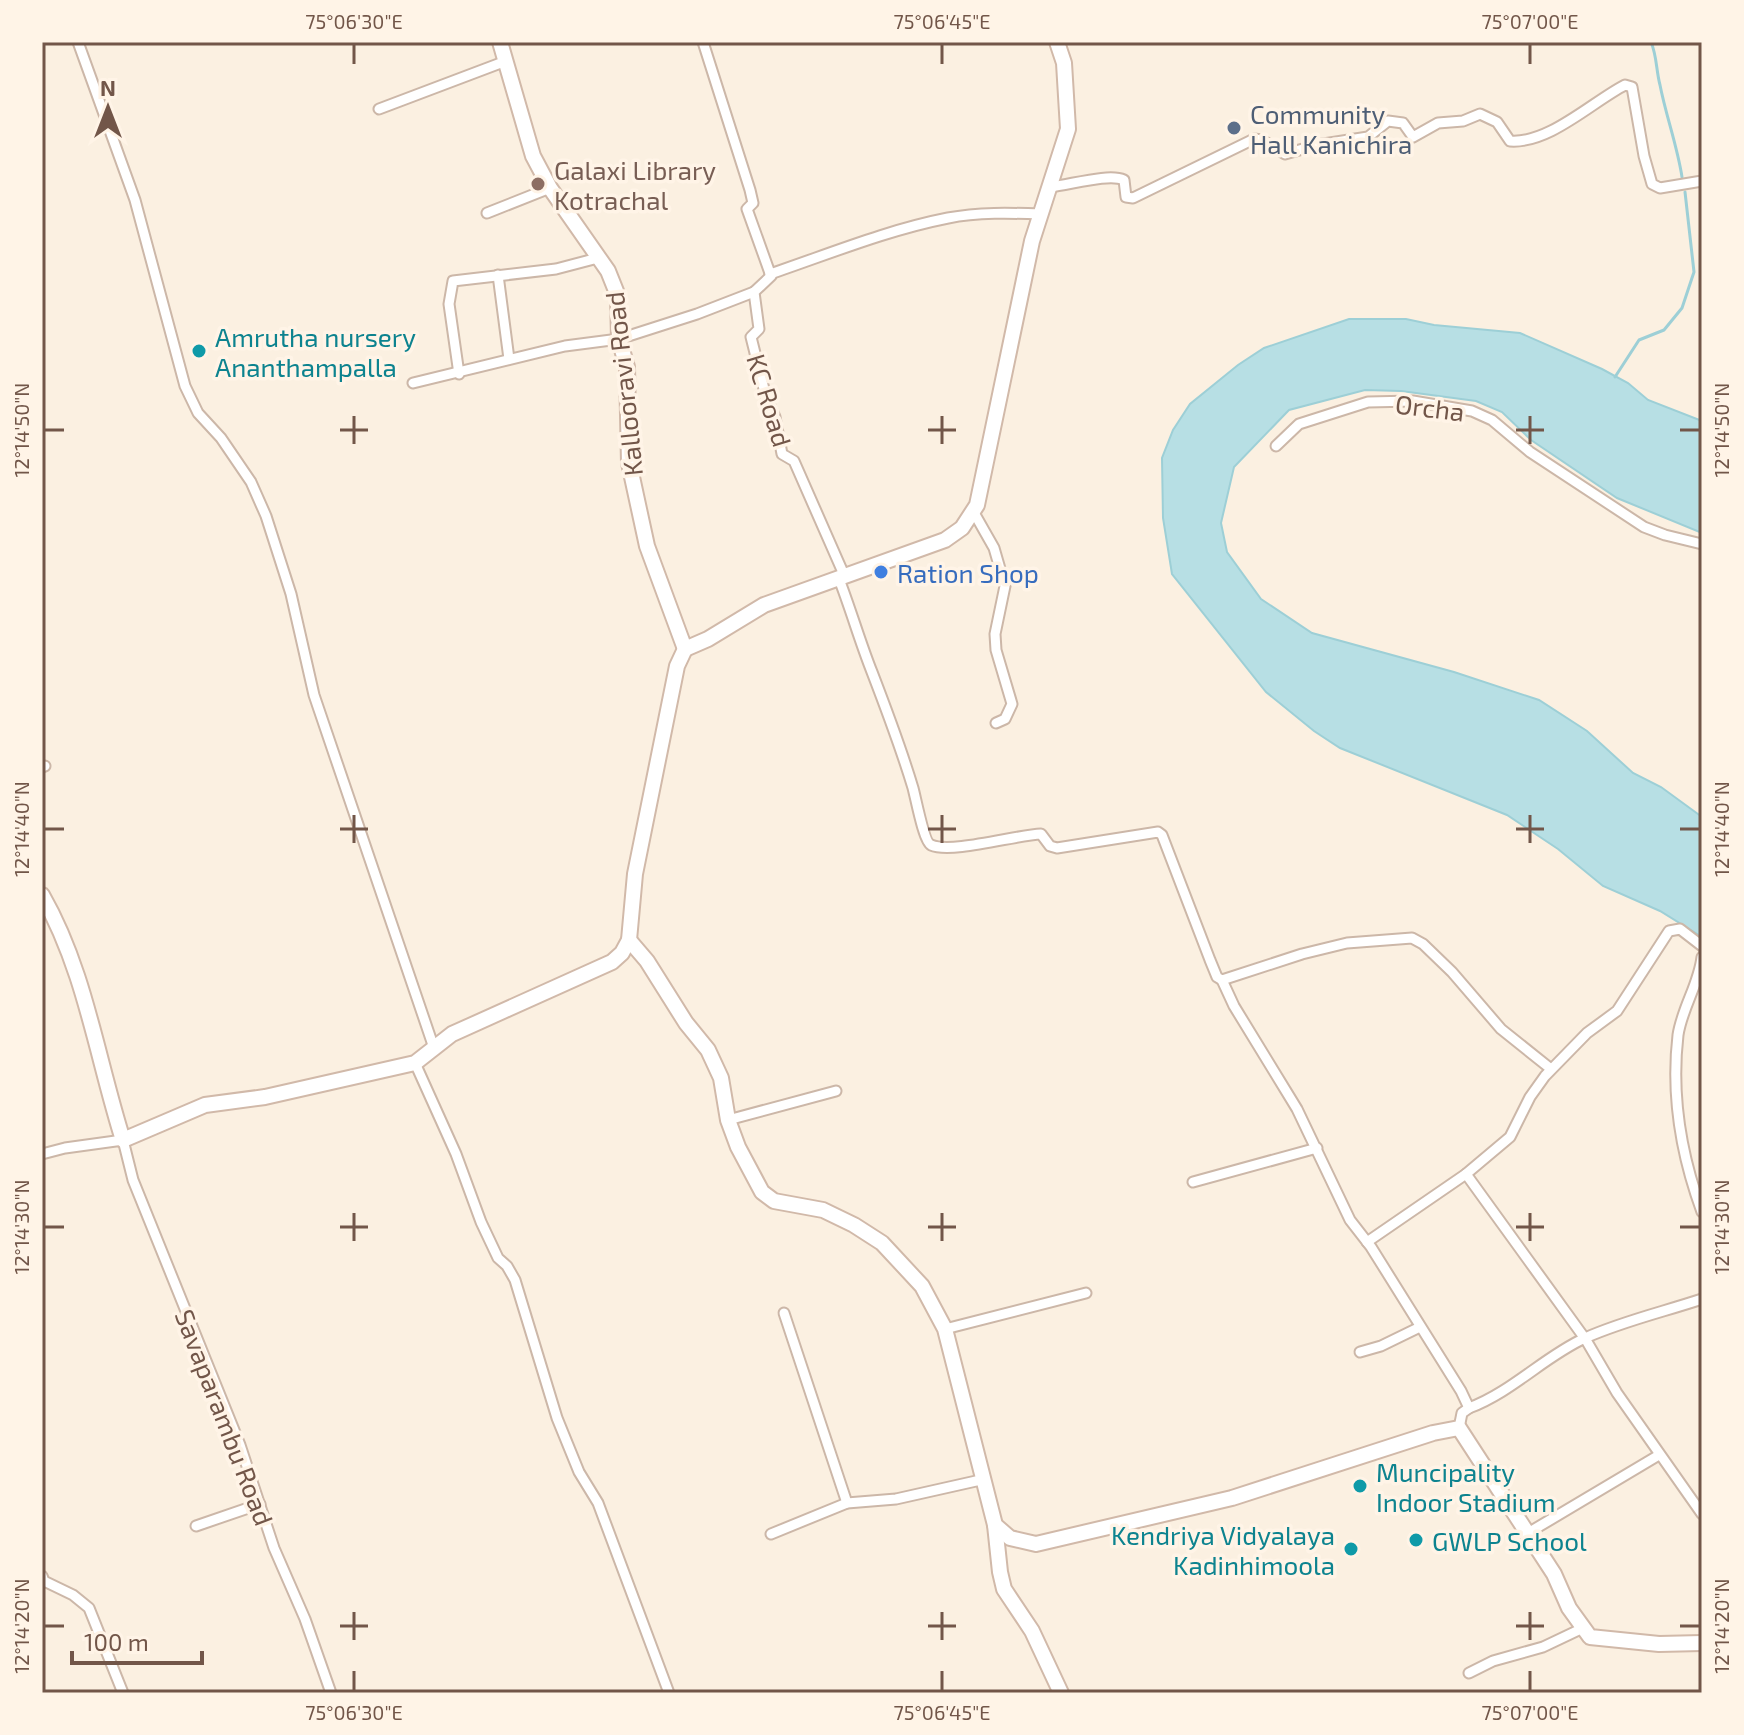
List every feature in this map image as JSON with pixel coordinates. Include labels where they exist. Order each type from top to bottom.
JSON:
[{"type":"main road","name":"Kallooravi Road","points":[[500,42],[533,156],[550,188],[608,271],[618,296],[619,339],[627,367],[629,463],[647,546],[685,649]]},
{"type":"main road","points":[[42,895],[72,962],[123,1140],[205,1105],[265,1097],[415,1063],[452,1034],[612,962],[622,953],[629,940],[635,874],[646,814],[679,657],[685,649],[708,639],[764,605],[945,540],[962,528],[973,511],[984,483],[1032,241],[1068,129],[1064,63],[1057,42]]},
{"type":"main road","points":[[629,940],[708,1050],[721,1078],[728,1120],[750,1173],[762,1192],[774,1201],[823,1210],[882,1243],[922,1286],[945,1329],[985,1479],[1004,1589],[1032,1631],[1061,1693]]},
{"type":"main road","points":[[995,1525],[1010,1538],[1036,1544],[1232,1498],[1433,1433],[1459,1428],[1528,1533],[1590,1637],[1659,1644],[1702,1643]]},
{"type":"street","points":[[78,42],[135,200],[185,386],[198,413],[221,438],[251,482],[266,516],[291,594],[314,695],[434,1048]]},
{"type":"street","points":[[413,383],[565,346],[619,339],[754,292],[771,276],[747,209],[753,203],[750,190],[703,42]]},
{"type":"street","points":[[379,109],[506,61]]},
{"type":"street","points":[[1050,187],[1113,175],[1124,180],[1126,197],[1133,198],[1254,139],[1262,140],[1285,154],[1368,137],[1388,121],[1403,123],[1413,137],[1438,123],[1463,121],[1480,114],[1497,122],[1510,141],[1524,142],[1582,114],[1607,94],[1625,85],[1632,87],[1652,184],[1660,188],[1702,181]]},
{"type":"street","points":[[487,213],[550,188]]},
{"type":"street","points":[[770,274],[884,234],[951,218],[1041,214]]},
{"type":"street","points":[[459,374],[449,304],[453,281],[556,269],[598,258]]},
{"type":"street","points":[[498,275],[509,359]]},
{"type":"street","name":"KC Road","points":[[754,292],[759,329],[751,337],[766,397],[775,417],[782,454],[794,461],[842,578]]},
{"type":"street","name":"Orcha","points":[[1276,446],[1299,424],[1368,402],[1413,401],[1472,411],[1492,420],[1530,452],[1644,527],[1702,544]]},
{"type":"street","points":[[973,511],[994,548],[1005,586],[995,634],[999,668],[1007,683],[1012,704],[1005,719],[996,723]]},
{"type":"street","points":[[842,578],[872,673],[893,723],[920,811],[925,840],[929,845],[967,845],[1041,834],[1050,846],[1057,848],[1158,832],[1162,835],[1217,977],[1222,980],[1234,1006],[1285,1086],[1350,1220],[1367,1242],[1469,1408]]},
{"type":"street","points":[[1367,1242],[1466,1174],[1510,1137],[1530,1097],[1551,1069],[1587,1033],[1617,1011],[1669,931],[1680,929],[1702,946]]},
{"type":"street","points":[[1222,980],[1347,943],[1412,938],[1423,944],[1452,972],[1501,1029],[1551,1069]]},
{"type":"street","points":[[1702,957],[1678,1035],[1676,1107],[1690,1180],[1702,1212]]},
{"type":"street","points":[[415,1063],[456,1154],[481,1222],[498,1258],[515,1280],[557,1418],[579,1472],[603,1517],[669,1693]]},
{"type":"street","points":[[728,1120],[836,1091]]},
{"type":"street","points":[[42,1154],[123,1140]]},
{"type":"street","name":"Savaparambu Road","points":[[123,1140],[133,1180],[240,1445],[274,1548],[305,1619],[331,1693]]},
{"type":"street","points":[[1193,1182],[1317,1148]]},
{"type":"street","points":[[1466,1174],[1584,1338],[1659,1455],[1702,1514]]},
{"type":"street","points":[[945,1329],[1086,1293]]},
{"type":"street","points":[[1459,1428],[1462,1413],[1489,1400],[1584,1338],[1653,1312],[1702,1299]]},
{"type":"street","points":[[784,1313],[847,1503]]},
{"type":"street","points":[[1360,1352],[1381,1346],[1420,1327]]},
{"type":"street","points":[[1528,1533],[1659,1455]]},
{"type":"street","points":[[771,1534],[847,1503],[896,1499],[985,1479]]},
{"type":"street","points":[[196,1526],[260,1504]]},
{"type":"street","points":[[42,1576],[44,1581],[73,1595],[89,1608],[123,1693]]},
{"type":"street","points":[[1469,1673],[1493,1661],[1543,1647],[1583,1628]]},
{"type":"water","points":[[1349,319],[1406,319],[1434,325],[1520,333],[1602,369],[1628,383],[1648,400],[1702,421],[1702,533],[1617,498],[1531,440],[1502,412],[1476,401],[1401,391],[1365,390],[1289,410],[1234,467],[1221,523],[1227,552],[1261,599],[1312,633],[1454,672],[1539,700],[1587,731],[1633,773],[1661,787],[1702,817],[1702,937],[1660,911],[1603,886],[1558,849],[1507,815],[1340,748],[1314,731],[1266,692],[1172,574],[1163,518],[1162,458],[1173,430],[1190,404],[1264,348]]},
{"type":"waterway","points":[[1651,42],[1682,177]]},
{"type":"waterway","points":[[1615,377],[1639,340],[1664,330],[1682,308],[1694,272],[1685,192]]},
{"type":"place","name":"Community Hall Kanichira","points":[[1234,128]]},
{"type":"place","name":"Galaxi Library Kotrachal","points":[[538,184]]},
{"type":"place","name":"Amrutha nursery Ananthampalla","points":[[199,351]]},
{"type":"place","name":"Ration Shop","points":[[881,572]]},
{"type":"place","name":"Muncipality Indoor Stadium","points":[[1360,1486]]},
{"type":"place","name":"GWLP School","points":[[1416,1540]]},
{"type":"place","name":"Kendriya Vidyalaya Kadinhimoola","points":[[1351,1549]]}]
